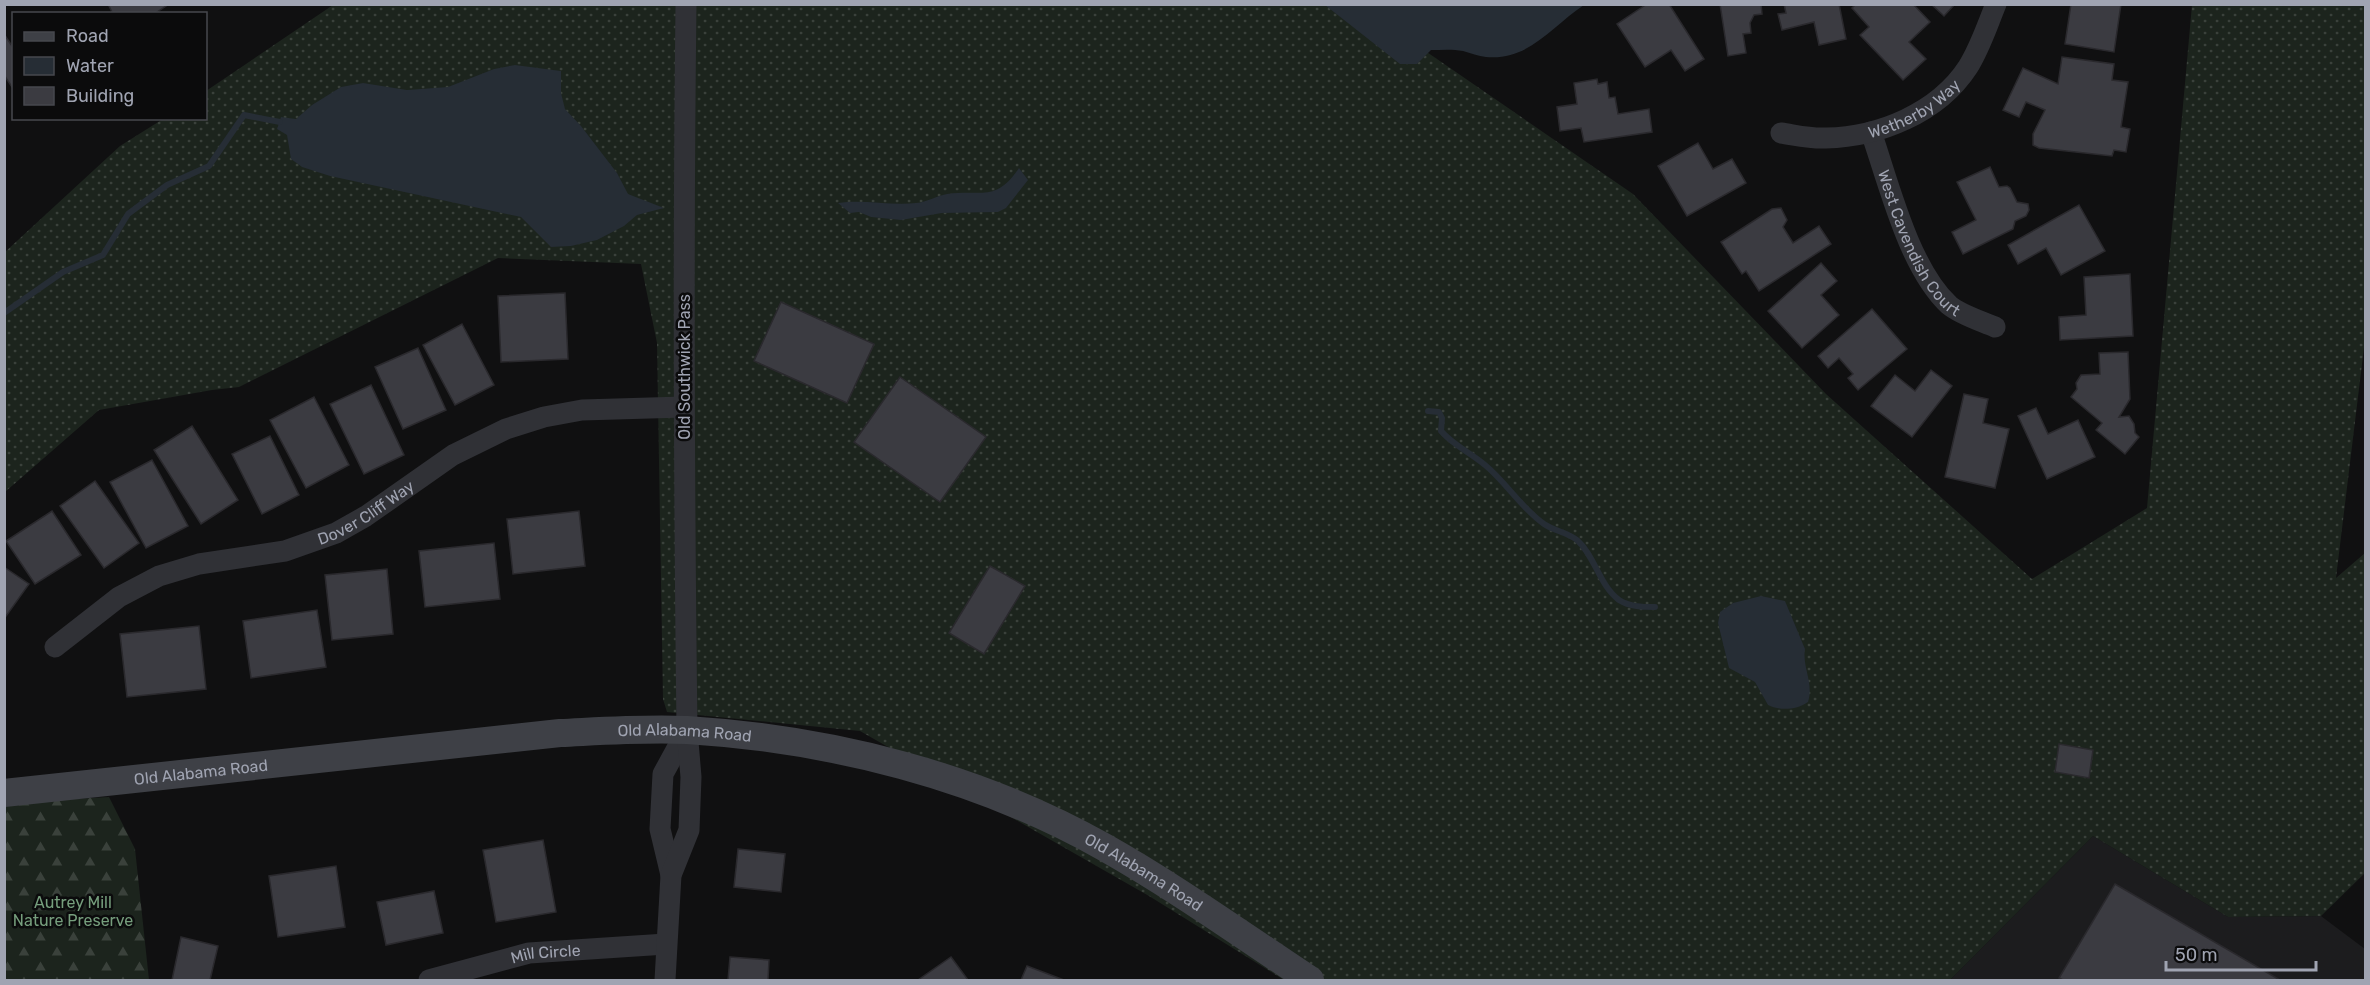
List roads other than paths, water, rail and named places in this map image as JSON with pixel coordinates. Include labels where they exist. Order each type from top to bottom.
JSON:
[{"type":"main road","name":"Old Alabama Road","points":[[4,793],[560,733],[623,729],[687,730],[779,739],[871,757],[962,784],[1048,819],[1102,846],[1155,877],[1310,981]]},
{"type":"street","name":"Old Southwick Pass","points":[[672,875],[689,830],[691,777],[687,730],[684,407],[683,198],[686,4]]},
{"type":"street","name":"Wetherby Way","points":[[1781,133],[1825,138],[1871,132],[1917,114],[1939,100],[1968,66],[1982,40],[1996,4]]},
{"type":"street","name":"West Cavendish Court","points":[[1871,132],[1911,248],[1925,275],[1950,306],[1995,327]]},
{"type":"street","name":"Dover Cliff Way","points":[[55,647],[120,597],[159,576],[199,564],[285,551],[336,533],[366,516],[453,455],[506,429],[544,417],[582,410],[684,407]]},
{"type":"street","points":[[665,981],[672,875],[660,829],[663,774],[687,730]]},
{"type":"street","name":"Mill Circle","points":[[429,981],[529,953],[666,944]]},
{"type":"water","points":[[1325,5],[1584,5],[1539,40],[1515,54],[1486,57],[1459,50],[1431,50],[1417,64],[1400,64]]},
{"type":"water","points":[[515,65],[561,71],[561,93],[565,109],[617,173],[628,194],[664,208],[637,215],[624,226],[597,240],[571,246],[551,247],[521,217],[330,176],[302,167],[291,159],[287,135],[277,129],[281,117],[296,119],[312,105],[341,87],[363,83],[407,90],[448,87],[494,69]]},
{"type":"water","points":[[1019,168],[1028,180],[1006,208],[998,212],[942,213],[901,220],[871,217],[859,212],[850,213],[838,203],[916,203],[947,194],[987,192],[1003,186]]},
{"type":"water","points":[[1761,596],[1785,601],[1805,649],[1810,688],[1808,702],[1799,707],[1783,709],[1768,705],[1755,682],[1729,668],[1718,623],[1720,612],[1733,603]]},
{"type":"waterway","points":[[4,313],[63,272],[103,255],[128,214],[167,185],[209,166],[244,115],[280,122]]},
{"type":"waterway","points":[[1428,411],[1439,412],[1442,418],[1441,431],[1493,472],[1536,518],[1577,540],[1612,594],[1619,600],[1632,605],[1655,607]]},
{"type":"park label","name":"Autrey Mill Nature Preserve","points":[[73,911]]}]
